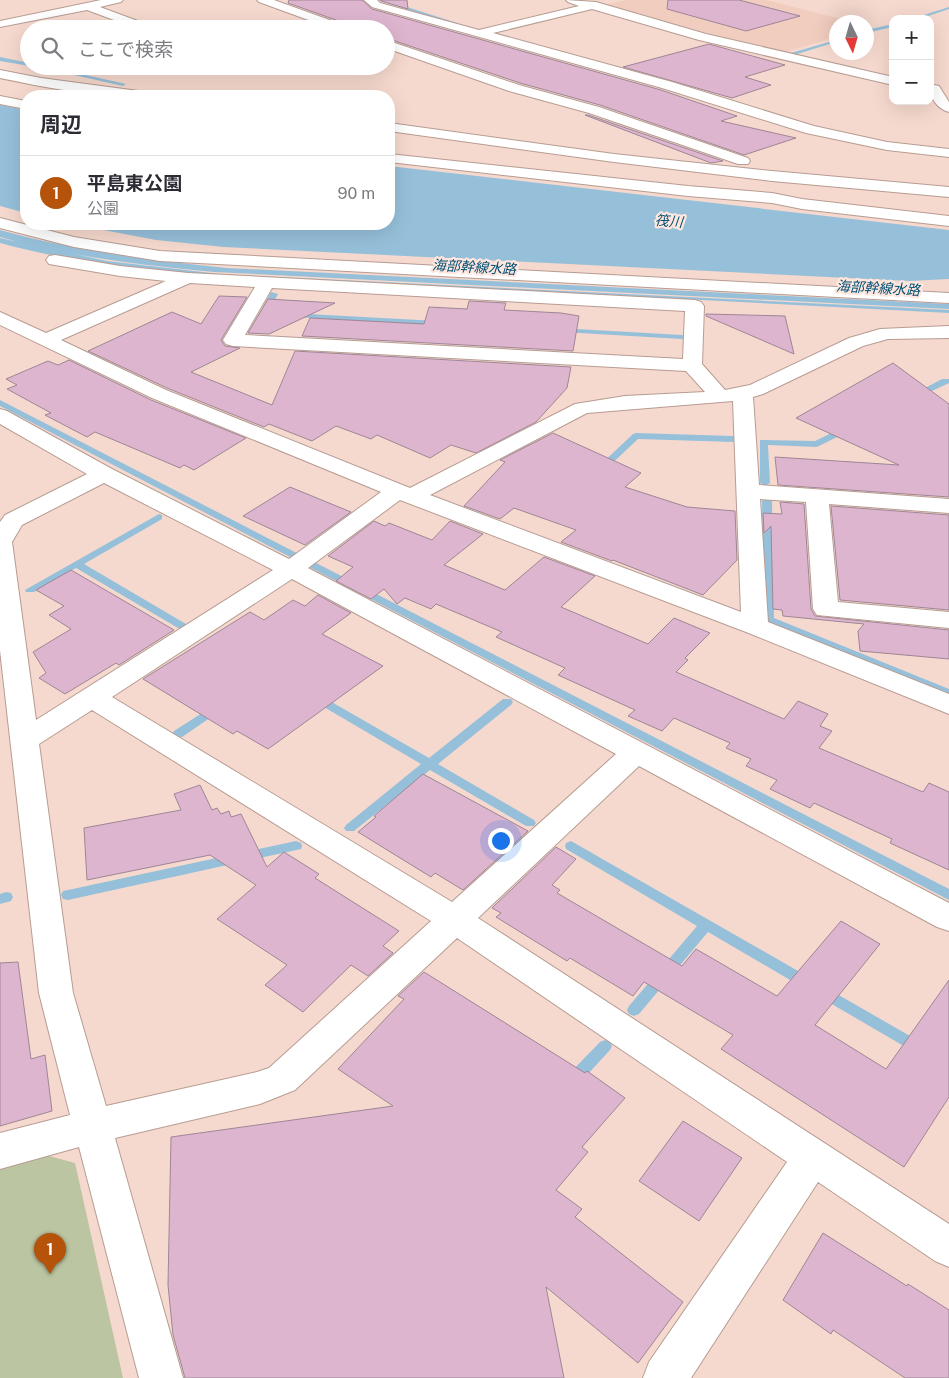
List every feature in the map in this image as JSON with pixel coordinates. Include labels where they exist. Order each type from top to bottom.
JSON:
[{"type":"street","points":[[72,0],[126,20]]},
{"type":"street","points":[[0,24],[117,0]]},
{"type":"street","points":[[263,0],[320,20]]},
{"type":"street","points":[[370,0],[376,5],[478,34],[667,84],[811,130],[887,146],[949,154]]},
{"type":"street","points":[[572,0],[703,37],[889,80]]},
{"type":"street","points":[[478,34],[616,0]]},
{"type":"street","points":[[395,47],[506,85],[594,110],[766,170],[772,176],[772,198]]},
{"type":"street","points":[[0,74],[101,90]]},
{"type":"street","points":[[934,88],[949,91]]},
{"type":"street","points":[[934,91],[945,106],[949,108]]},
{"type":"street","points":[[0,100],[20,104]]},
{"type":"street","points":[[395,128],[614,158],[772,176],[949,192]]},
{"type":"street","points":[[395,159],[688,191],[772,198],[802,204],[949,220]]},
{"type":"street","points":[[0,223],[20,228]]},
{"type":"street","points":[[27,230],[74,242],[160,256],[949,298]]},
{"type":"street","points":[[55,260],[120,271],[188,278],[695,306],[692,366]]},
{"type":"street","points":[[46,339],[188,278]]},
{"type":"street","points":[[266,283],[234,340],[692,366],[719,396]]},
{"type":"street","points":[[0,318],[159,394],[404,493],[755,626],[949,705]]},
{"type":"street","points":[[25,740],[404,493],[582,408],[743,394],[756,390],[856,342],[887,333],[949,332]]},
{"type":"street","points":[[743,394],[755,626]]},
{"type":"street","points":[[0,415],[104,474],[299,563],[636,752],[949,918]]},
{"type":"street","points":[[104,474],[13,520],[0,542],[56,993],[161,1378]]},
{"type":"street","points":[[749,491],[949,506]]},
{"type":"street","points":[[817,496],[826,609],[949,620]]},
{"type":"street","points":[[92,697],[455,920],[949,1246]]},
{"type":"street","points":[[0,1151],[93,1126],[260,1088],[282,1079],[636,752]]},
{"type":"street","points":[[665,1378],[813,1157]]},
{"type":"shaded area","points":[[625,0],[766,0],[829,16],[829,39],[786,52],[713,35],[604,5]]},
{"type":"green space","points":[[49,1156],[75,1163],[123,1378],[0,1378],[0,1169]]},
{"type":"water","points":[[0,105],[20,109],[20,211],[0,206]]},
{"type":"water","name":"筏川","points":[[395,167],[949,230],[949,279],[909,281],[224,247],[156,240],[104,230],[395,230]]},
{"type":"water","points":[[0,230],[84,249],[227,268],[949,304],[949,309],[214,272],[133,263],[53,250],[0,237]]},
{"type":"water","points":[[0,238],[107,261],[220,274],[949,310],[949,313],[200,274],[124,266],[49,255],[0,243]]},
{"type":"building","points":[[289,0],[362,0],[372,9],[661,90],[737,116],[721,121],[796,138],[744,155],[600,105],[520,83],[395,41],[395,20],[336,20],[288,3]]},
{"type":"building","points":[[407,0],[408,9],[381,1]]},
{"type":"building","points":[[668,0],[739,0],[800,16],[746,31],[667,9]]},
{"type":"building","points":[[709,44],[785,65],[745,77],[771,85],[732,98],[623,67]]},
{"type":"building","points":[[585,115],[588,115],[723,161],[711,163]]},
{"type":"building","points":[[219,296],[247,297],[221,340],[225,346],[240,348],[191,372],[272,405],[295,351],[571,367],[567,388],[536,422],[476,453],[451,445],[430,458],[377,435],[371,439],[336,426],[312,441],[269,424],[264,427],[167,388],[88,351],[172,312],[201,324]]},
{"type":"building","points":[[268,299],[335,303],[269,334],[248,333]]},
{"type":"building","points":[[469,301],[506,303],[504,310],[561,313],[579,316],[573,351],[302,336],[310,318],[424,324],[429,307],[467,309]]},
{"type":"building","points":[[706,314],[785,316],[794,354],[706,316]]},
{"type":"building","points":[[69,360],[151,400],[246,438],[194,470],[184,465],[180,468],[95,432],[87,437],[45,415],[51,413],[7,389],[17,385],[6,379],[48,361],[58,365]]},
{"type":"building","points":[[893,363],[949,404],[949,497],[778,485],[775,457],[899,465],[796,418]]},
{"type":"building","points":[[553,433],[641,473],[625,487],[687,507],[735,511],[737,560],[703,595],[561,542],[576,530],[514,508],[500,519],[464,506],[505,462],[500,460]]},
{"type":"building","points":[[290,487],[351,512],[305,545],[243,516]]},
{"type":"building","points":[[780,502],[804,504],[811,609],[815,616],[949,630],[949,659],[860,651],[858,631],[864,624],[783,616],[782,610],[773,609],[771,526],[764,533],[763,513],[782,514]]},
{"type":"building","points":[[831,506],[949,515],[949,610],[840,600]]},
{"type":"building","points":[[374,521],[385,526],[389,523],[432,540],[450,521],[483,534],[444,565],[505,590],[544,557],[595,576],[561,607],[648,644],[674,618],[710,633],[685,658],[688,660],[676,672],[784,719],[798,701],[828,714],[820,726],[832,731],[819,748],[923,792],[929,783],[949,792],[949,870],[890,843],[892,839],[814,803],[810,808],[770,789],[777,780],[746,766],[751,759],[726,748],[730,743],[674,718],[662,731],[628,716],[635,710],[558,675],[565,668],[496,637],[502,632],[436,604],[431,609],[405,598],[397,604],[384,589],[371,599],[336,581],[353,567],[328,556]]},
{"type":"building","points":[[71,570],[174,630],[119,665],[116,663],[65,694],[39,678],[46,673],[33,652],[71,629],[49,615],[64,606],[36,590]]},
{"type":"building","points":[[318,595],[351,613],[322,634],[383,666],[268,749],[237,731],[233,734],[143,679],[250,612],[264,620],[293,600],[305,606]]},
{"type":"building","points":[[423,774],[528,831],[463,890],[435,873],[431,877],[358,832]]},
{"type":"building","points":[[200,785],[212,810],[217,808],[221,814],[229,811],[231,817],[241,814],[267,867],[284,852],[319,874],[315,878],[399,931],[383,946],[393,953],[368,976],[351,965],[303,1012],[265,985],[287,965],[217,919],[256,885],[210,855],[87,880],[84,828],[181,810],[174,794]]},
{"type":"building","points":[[556,847],[576,859],[552,885],[560,890],[557,893],[682,966],[696,949],[777,996],[841,921],[880,944],[815,1025],[886,1069],[949,980],[949,1097],[904,1167],[721,1049],[733,1035],[644,982],[633,996],[570,958],[567,961],[496,917],[501,913],[492,908]]},
{"type":"building","points":[[18,962],[31,1059],[45,1055],[52,1111],[0,1126],[0,963]]},
{"type":"building","points":[[424,972],[585,1073],[587,1071],[625,1098],[582,1147],[588,1152],[556,1190],[582,1209],[575,1217],[683,1302],[638,1363],[546,1287],[564,1378],[185,1378],[173,1335],[168,1285],[171,1137],[393,1106],[338,1069],[404,999],[398,996]]},
{"type":"building","points":[[683,1121],[742,1158],[699,1221],[639,1181]]},
{"type":"building","points":[[823,1233],[949,1310],[949,1378],[905,1378],[833,1330],[831,1334],[783,1300]]},
{"type":"waterway","points":[[380,0],[477,30]]},
{"type":"waterway","points":[[926,15],[949,8]]},
{"type":"waterway","points":[[874,30],[889,26]]},
{"type":"waterway","points":[[794,53],[829,43]]},
{"type":"waterway","points":[[0,59],[20,63]]},
{"type":"waterway","points":[[80,75],[123,84]]},
{"type":"waterway","points":[[264,313],[274,294]]},
{"type":"waterway","points":[[292,315],[438,323]]},
{"type":"waterway","points":[[562,330],[682,337]]},
{"type":"waterway","points":[[914,396],[945,381],[949,381]]},
{"type":"waterway","points":[[0,403],[949,895]]},
{"type":"waterway","points":[[765,483],[763,442],[817,444],[846,429]]},
{"type":"waterway","points":[[601,469],[636,436],[733,439]]},
{"type":"waterway","points":[[767,501],[769,620],[949,693]]},
{"type":"waterway","points":[[30,590],[159,517]]},
{"type":"waterway","points":[[77,564],[182,626]]},
{"type":"waterway","points":[[316,697],[430,764]]},
{"type":"waterway","points":[[430,764],[507,702]]},
{"type":"waterway","points":[[178,734],[216,708]]},
{"type":"waterway","points":[[350,828],[430,764]]},
{"type":"waterway","points":[[430,764],[530,823]]},
{"type":"waterway","points":[[68,895],[296,846]]},
{"type":"waterway","points":[[571,846],[706,925]]},
{"type":"waterway","points":[[0,899],[6,897]]},
{"type":"waterway","points":[[634,1010],[706,925]]},
{"type":"waterway","points":[[706,925],[807,983]]},
{"type":"waterway","points":[[823,992],[919,1048]]},
{"type":"waterway","points":[[571,1082],[605,1046]]},
{"type":"place","name":"平島東公園","points":[[50,1274]]},
{"type":"water label","name":"海部幹線水路","points":[[474,267]]},
{"type":"water label","name":"海部幹線水路","points":[[878,288]]}]
